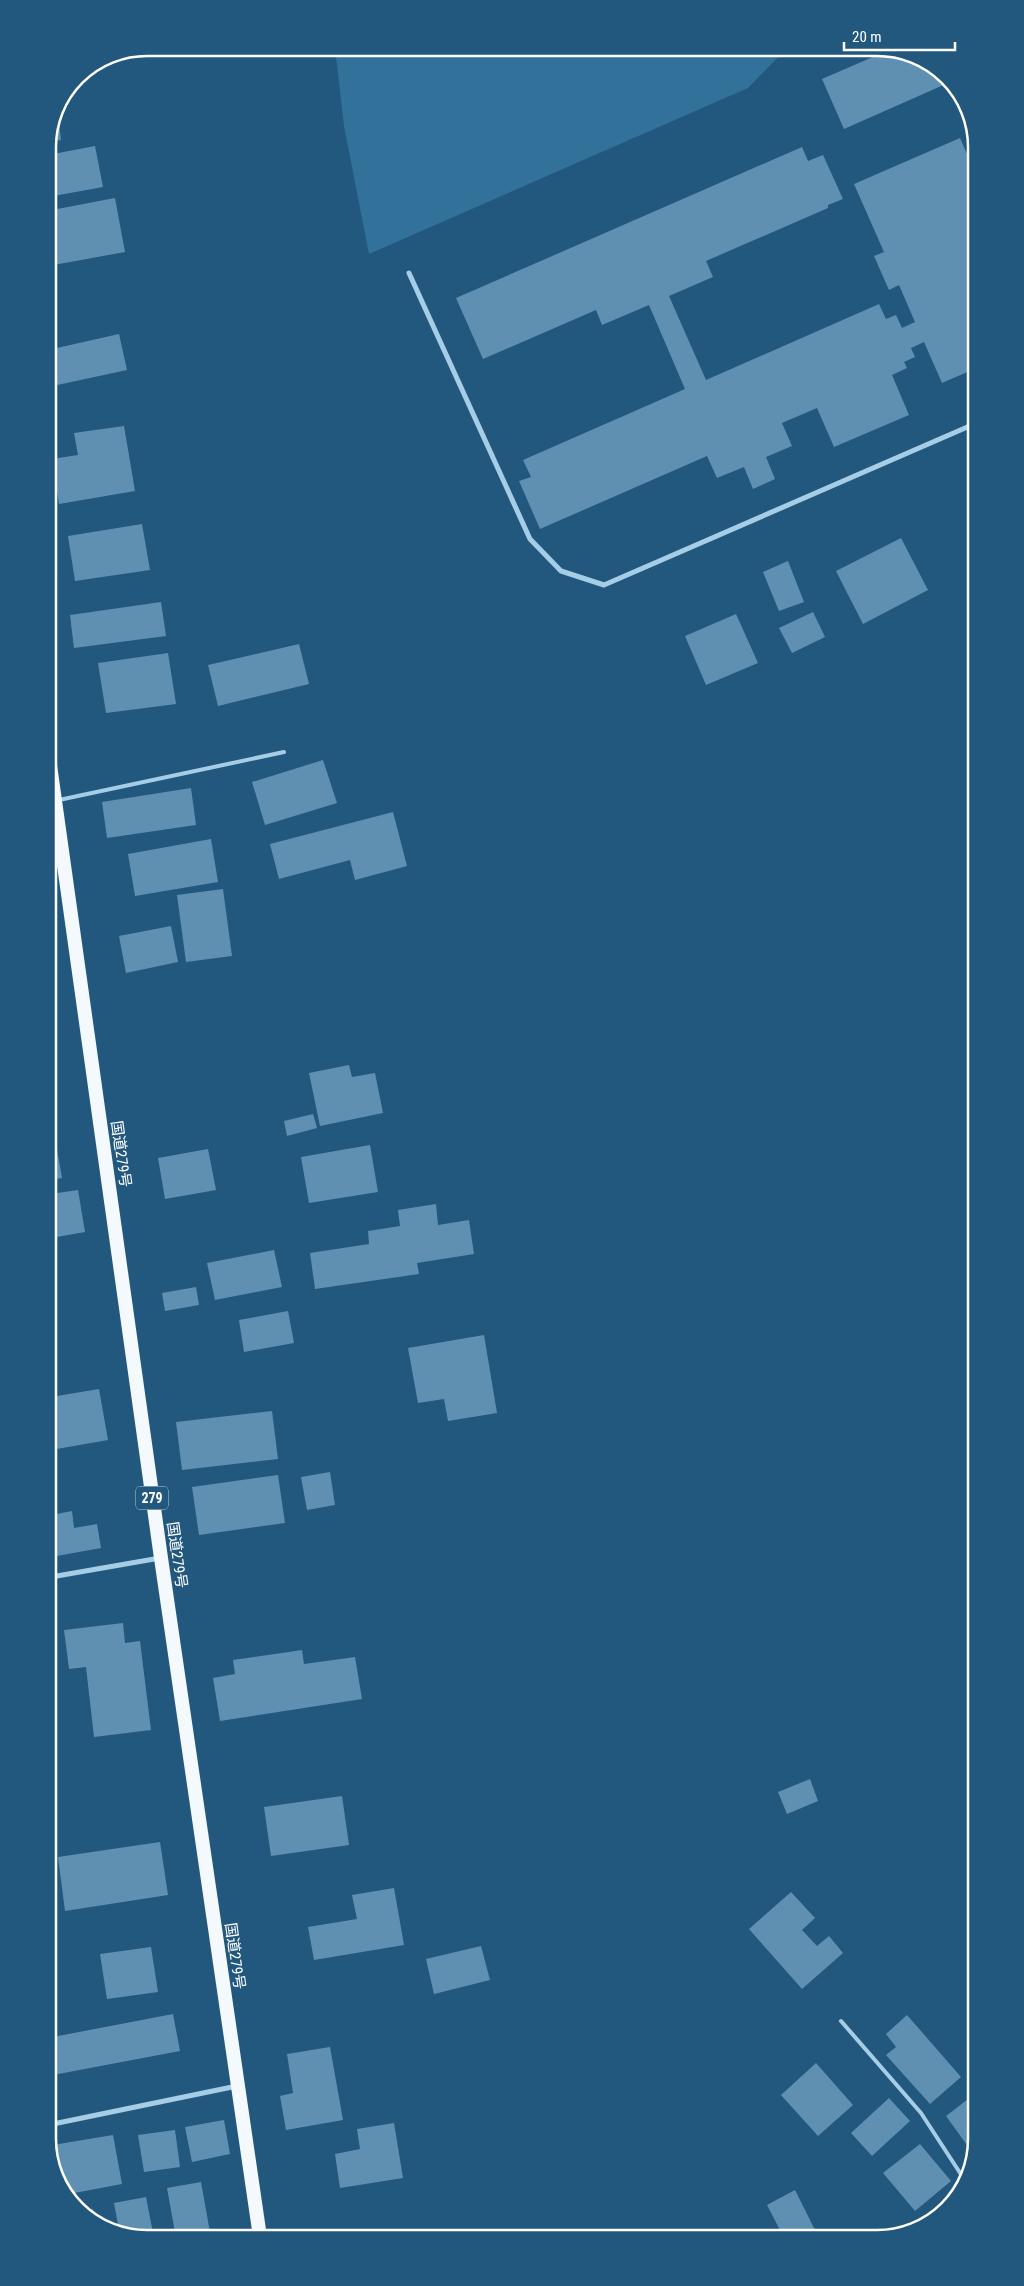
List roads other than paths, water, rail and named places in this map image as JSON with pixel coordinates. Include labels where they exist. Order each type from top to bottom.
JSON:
[{"type":"highway","name":"国道279号","points":[[56,808],[161,1558],[259,2230]]},
{"type":"street","points":[[409,273],[530,539],[561,571],[604,585],[968,427]]},
{"type":"street","points":[[56,1576],[161,1558]]},
{"type":"street","points":[[56,2123],[238,2086]]},
{"type":"lane","points":[[56,801],[284,752]]},
{"type":"lane","points":[[841,2021],[921,2113],[960,2174]]}]
